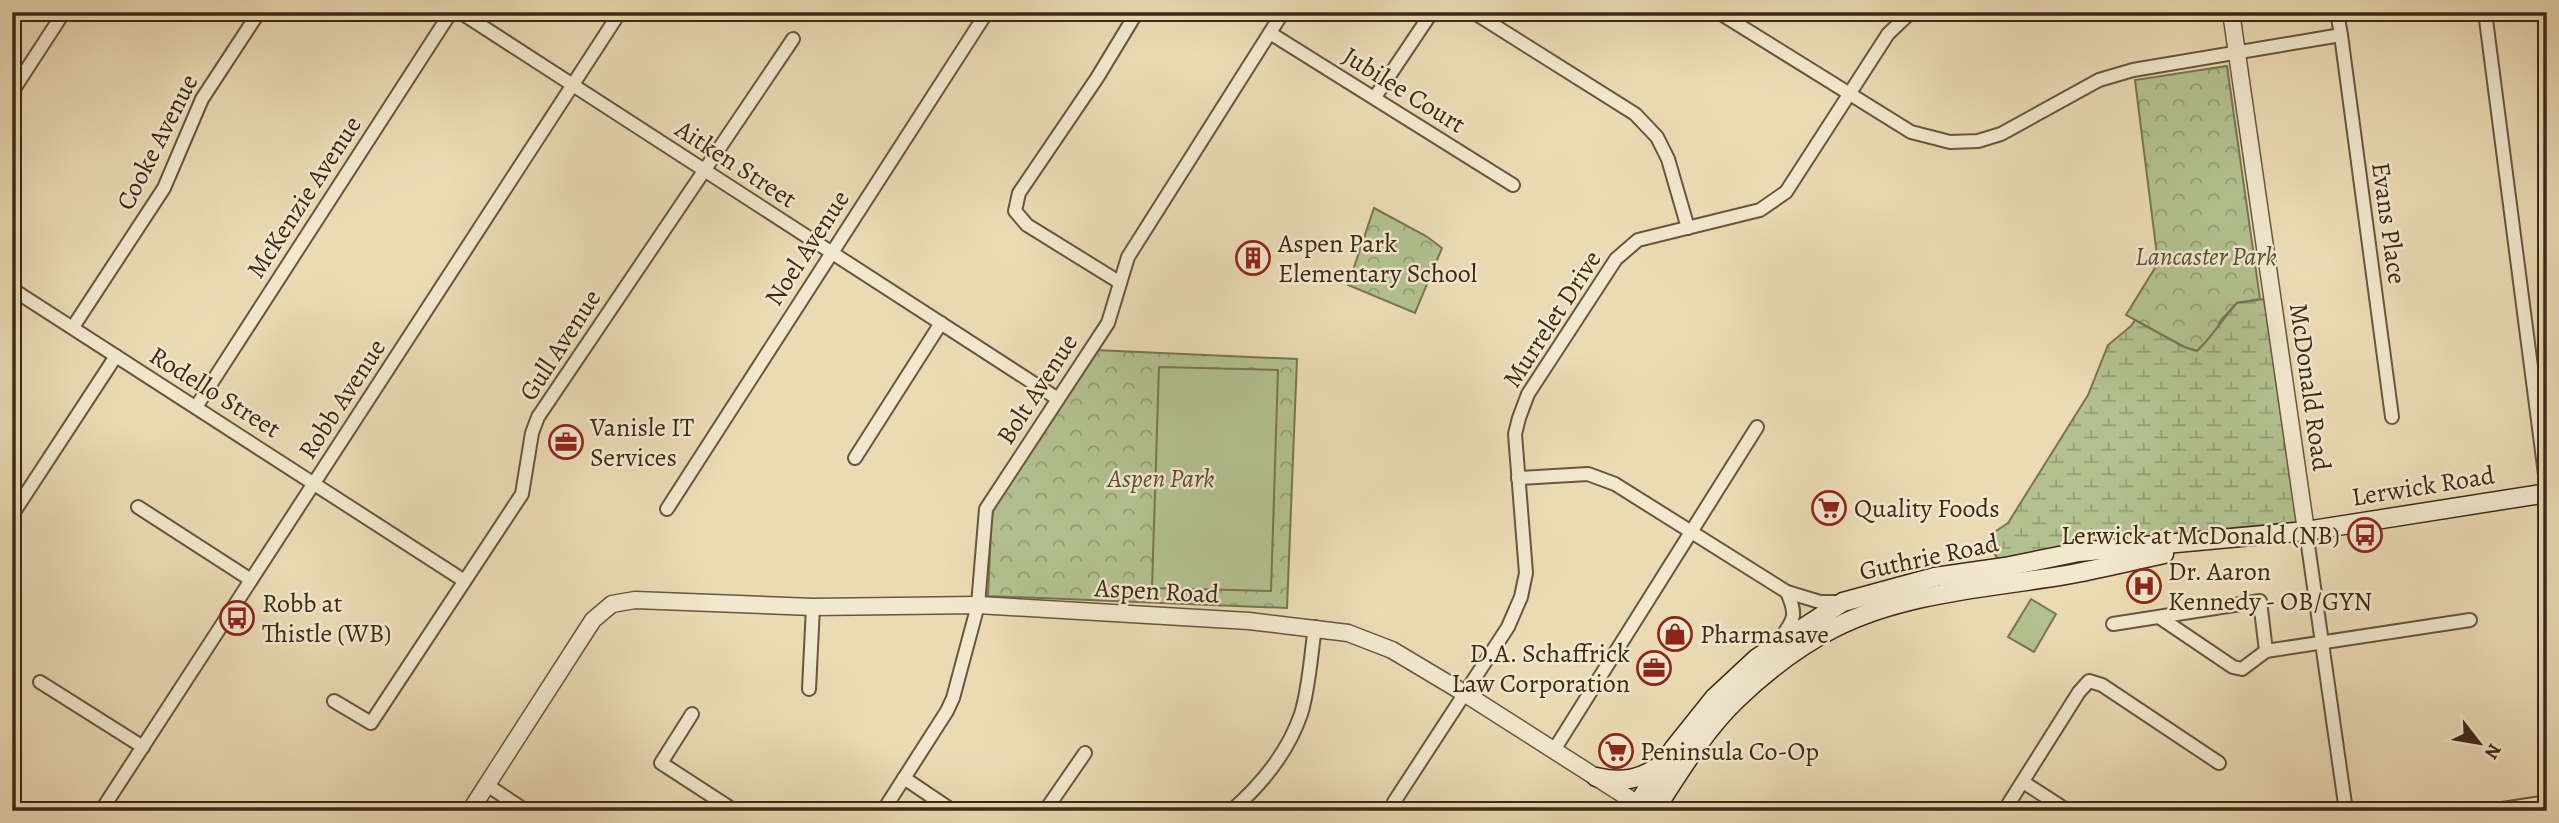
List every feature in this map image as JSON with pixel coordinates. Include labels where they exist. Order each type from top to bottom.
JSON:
[{"type":"main road","name":"Lerwick Road","points":[[2306,531],[2547,493]]},
{"type":"main road","name":"Guthrie Road","points":[[1644,809],[1666,761],[1714,698],[1757,658],[1843,602],[1936,577],[2006,567],[2079,552],[2306,531]]},
{"type":"main road","name":"Guthrie Road","points":[[1644,809],[1735,701],[1776,666],[1834,628],[1889,607],[1953,592],[2068,574],[2239,537]]},
{"type":"main road","points":[[1596,777],[1615,781],[1636,779],[1666,761]]},
{"type":"street","points":[[12,92],[64,12]]},
{"type":"street","name":"Cooke Avenue","points":[[74,327],[164,188],[202,99],[258,12]]},
{"type":"street","name":"McKenzie Avenue","points":[[196,407],[451,12]]},
{"type":"street","name":"Aitken Street","points":[[460,12],[1058,399]]},
{"type":"street","name":"Robb Avenue","points":[[101,811],[620,12]]},
{"type":"street","name":"Noel Avenue","points":[[667,509],[986,12]]},
{"type":"street","points":[[1119,282],[1027,225],[1015,211],[1019,193],[1097,78],[1137,12]]},
{"type":"street","name":"Bolt Avenue","points":[[883,811],[950,704],[978,605],[986,509],[1108,323],[1128,257],[1283,12]]},
{"type":"street","points":[[1375,97],[1432,12]]},
{"type":"street","points":[[1473,12],[1635,114],[1657,137],[1668,159],[1688,228]]},
{"type":"street","points":[[1718,12],[1911,132],[1950,142],[1978,141],[2001,134],[2099,80],[2133,70],[2341,35]]},
{"type":"street","name":"Murrelet Drive","points":[[1391,811],[1394,802],[1508,627],[1521,597],[1526,573],[1515,434],[1528,394],[1601,281],[1616,259],[1638,240],[1760,210],[1786,192],[1888,34],[1911,12]]},
{"type":"street","name":"McDonald Road","points":[[2231,12],[2346,811]]},
{"type":"street","name":"Evans Place","points":[[2337,12],[2392,417]]},
{"type":"street","points":[[2484,12],[2546,482]]},
{"type":"street","name":"Jubilee Court","points":[[1270,33],[1513,185]]},
{"type":"street","name":"Gull Avenue","points":[[334,701],[370,723],[522,494],[532,433],[538,417],[793,38]]},
{"type":"street","name":"Rodello Street","points":[[12,289],[463,580]]},
{"type":"street","points":[[855,458],[941,323]]},
{"type":"street","points":[[12,515],[116,356]]},
{"type":"street","points":[[1554,750],[1757,427]]},
{"type":"street","points":[[1518,478],[1588,474],[1615,484],[1787,592],[1820,602],[1843,602]]},
{"type":"street","points":[[138,508],[251,580]]},
{"type":"street","points":[[1776,645],[1794,616],[1787,592]]},
{"type":"street","name":"Aspen Road","points":[[487,785],[593,620],[612,604],[635,600],[813,607],[978,605],[1249,621],[1348,633],[1392,650],[1644,809]]},
{"type":"street","points":[[2113,624],[2260,601],[2266,651]]},
{"type":"street","points":[[809,689],[813,607]]},
{"type":"street","points":[[2160,617],[2233,667],[2242,668],[2249,666],[2266,651],[2470,621]]},
{"type":"street","points":[[1231,811],[1254,792],[1280,755],[1301,713],[1315,627]]},
{"type":"street","points":[[2004,811],[2079,692],[2089,681],[2102,685],[2219,763]]},
{"type":"street","points":[[40,682],[143,747]]},
{"type":"street","points":[[692,714],[661,763],[735,811]]},
{"type":"street","points":[[1045,811],[1085,753]]},
{"type":"street","points":[[904,778],[953,811]]},
{"type":"street","points":[[2023,782],[2068,811]]},
{"type":"street","points":[[470,811],[487,785],[526,811]]},
{"type":"street","points":[[2489,811],[2547,802]]},
{"type":"green space","name":"Lancaster Park","points":[[2227,66],[2260,299],[2237,303],[2221,320],[2215,333],[2197,351],[2184,347],[2126,315],[2158,263],[2135,80]]},
{"type":"green space","points":[[1374,208],[1426,236],[1442,248],[1415,313],[1348,285]]},
{"type":"green space","points":[[2272,298],[2306,531],[2005,567],[1990,549],[1993,533],[2008,523],[2088,395],[2108,345],[2135,320],[2184,347],[2197,351],[2237,303]]},
{"type":"green space","name":"Aspen Park","points":[[1095,350],[1297,359],[1287,608],[988,596],[992,507]]},
{"type":"green space","points":[[1159,367],[1278,370],[1271,591],[1152,588]]},
{"type":"green space","points":[[2031,599],[2056,614],[2034,652],[2008,637]]},
{"type":"place","name":"Aspen Park Elementary School","points":[[1253,258]]},
{"type":"place","name":"Vanisle IT Services","points":[[566,442]]},
{"type":"place","name":"Quality Foods","points":[[1829,508]]},
{"type":"place","name":"Lerwick at McDonald (NB)","points":[[2365,535]]},
{"type":"place","name":"Dr. Aaron Kennedy - OB/GYN","points":[[2144,586]]},
{"type":"place","name":"Robb at Thistle (WB)","points":[[237,618]]},
{"type":"place","name":"Pharmasave","points":[[1675,634]]},
{"type":"place","name":"D.A. Schaffrick Law Corporation","points":[[1654,668]]},
{"type":"place","name":"Peninsula Co-Op","points":[[1616,751]]}]
